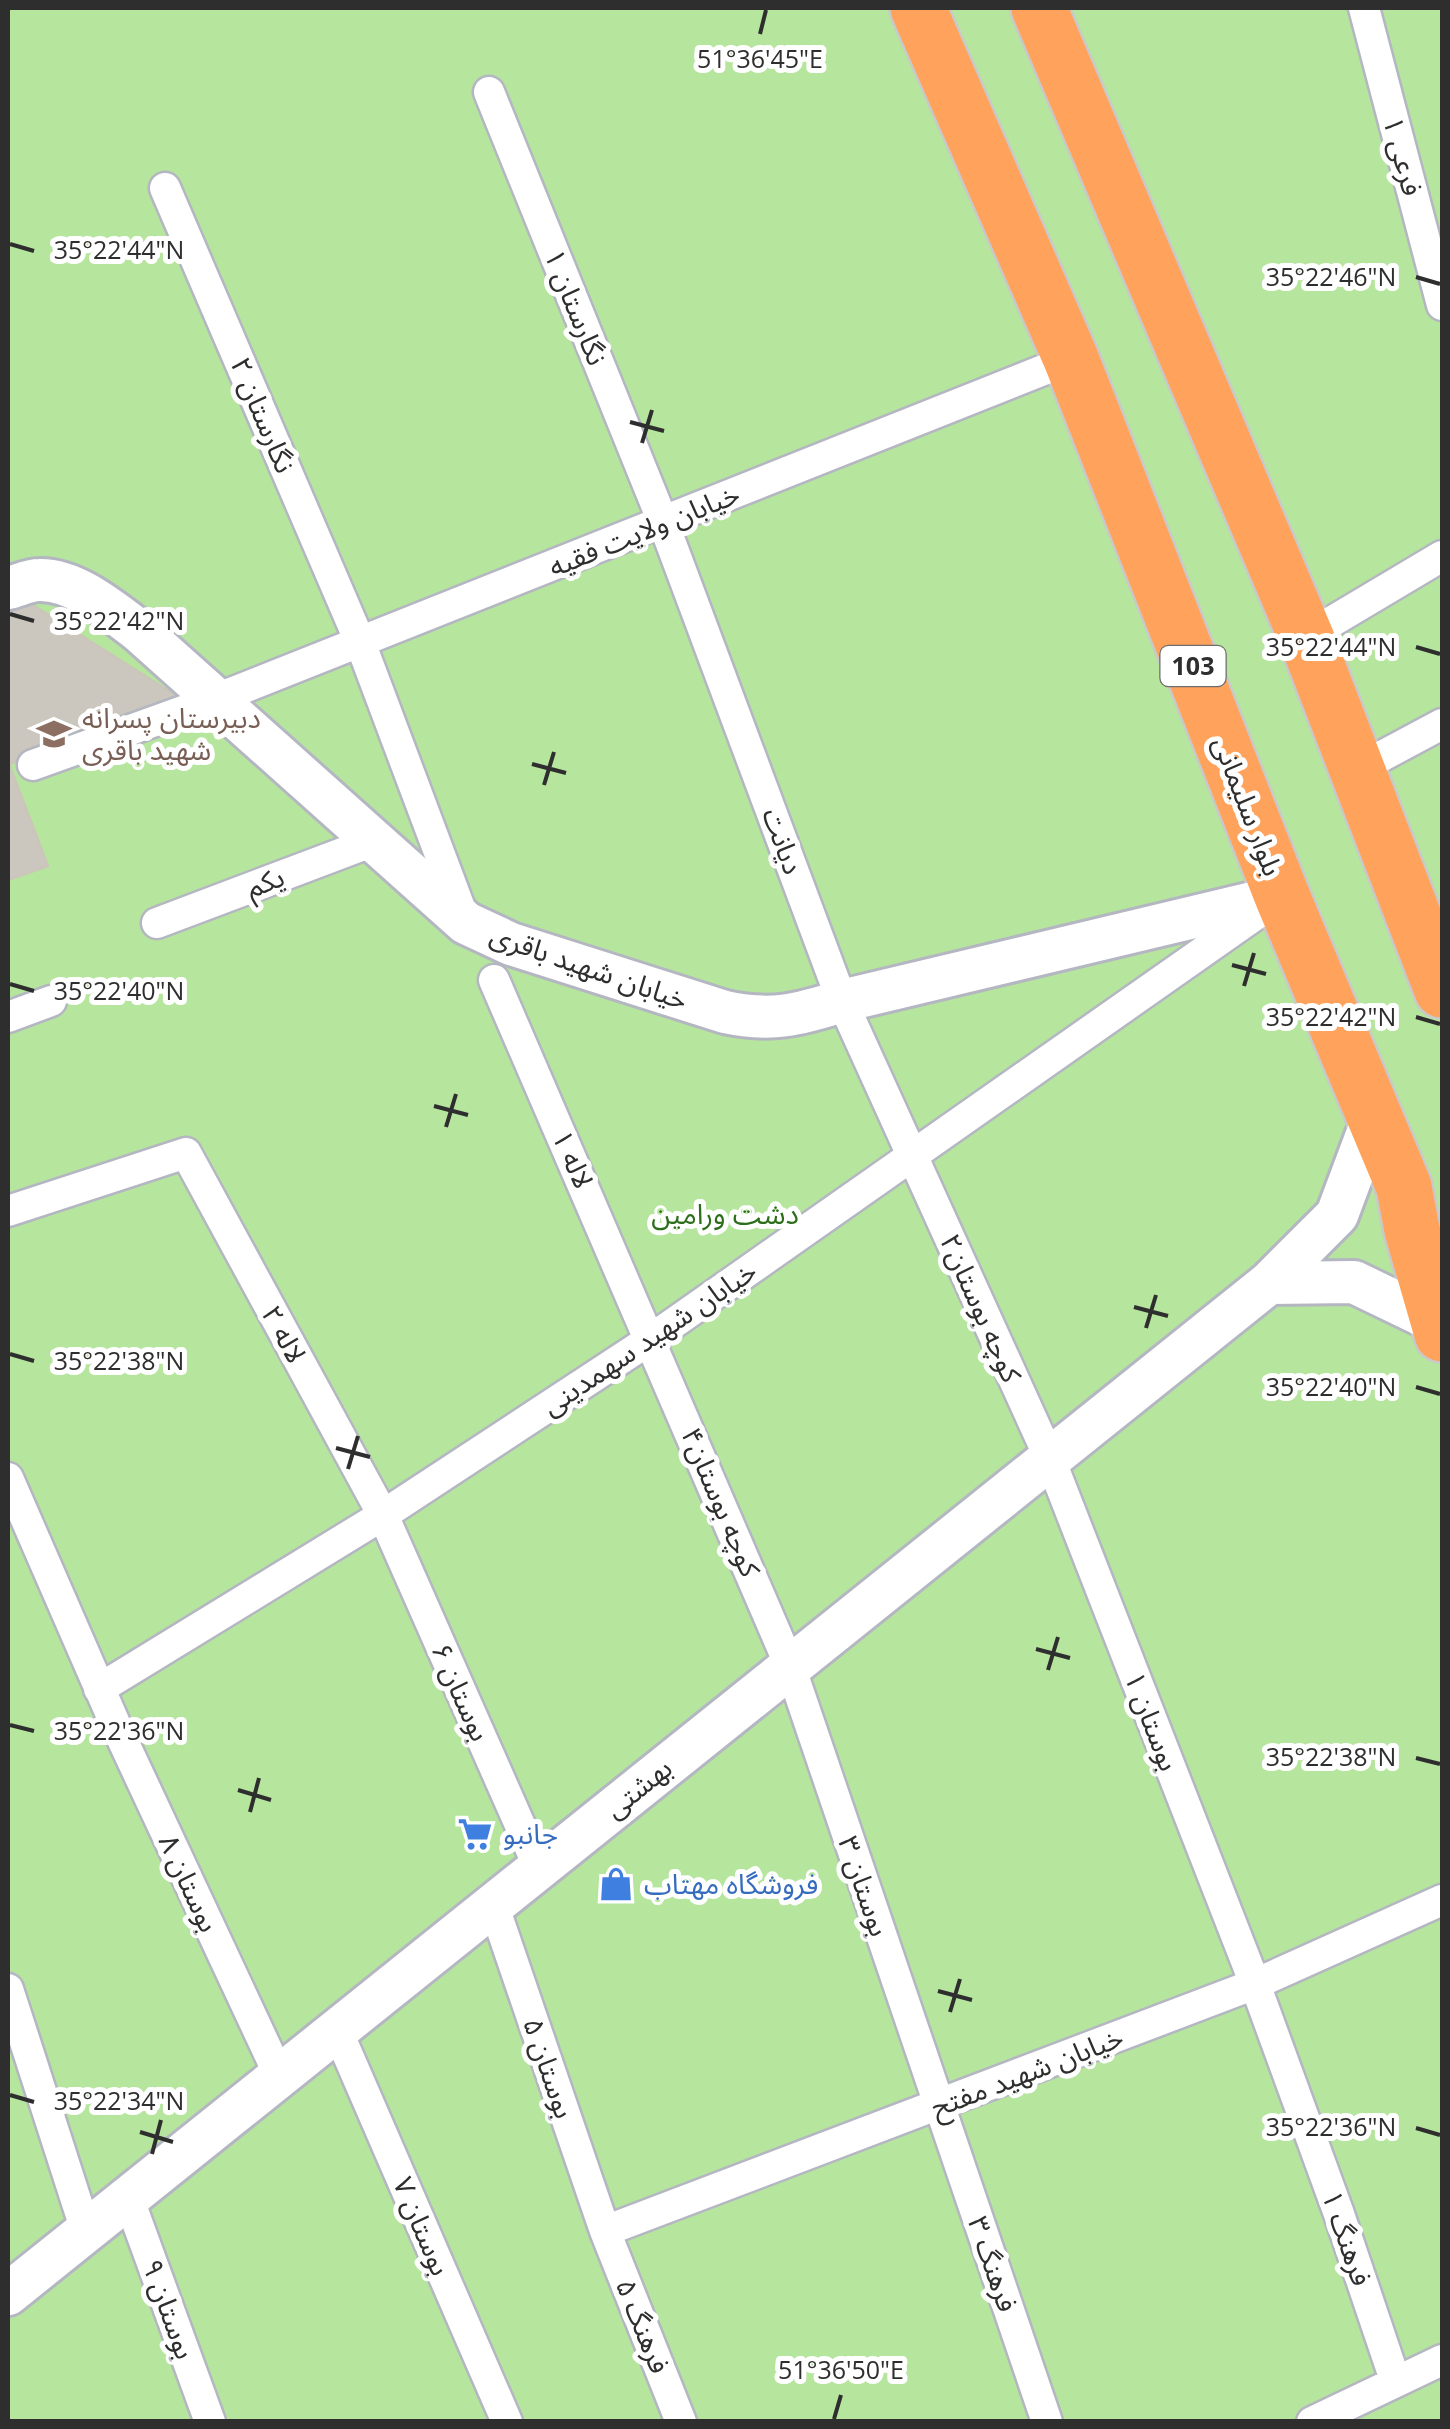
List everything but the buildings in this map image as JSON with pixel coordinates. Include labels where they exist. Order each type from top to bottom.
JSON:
[{"type":"highway","name":"بلوار سلیمانی","points":[[918,8],[1071,359],[1282,896],[1404,1187],[1412,1230],[1441,1328]]},
{"type":"highway","points":[[1039,8],[1437,956]]},
{"type":"street","name":"فرعی ۱","points":[[1364,8],[1442,305]]},
{"type":"street","name":"نگارستان ۱","points":[[489,92],[663,522]]},
{"type":"street","name":"نگارستان ۲","points":[[165,188],[360,642],[466,923]]},
{"type":"street","name":"خیابان ولایت فقیه","points":[[33,766],[216,699],[1071,359]]},
{"type":"street","name":"دیانت","points":[[663,522],[842,1001],[912,1157]]},
{"type":"street","points":[[1306,637],[1442,556]]},
{"type":"street","name":"خیابان شهید باقری","points":[[8,588],[39,580],[67,586],[101,603],[139,630],[466,923],[510,944],[724,1012],[757,1019],[798,1016],[842,1001],[1282,896]]},
{"type":"street","points":[[1356,770],[1442,724]]},
{"type":"street","name":"یکم","points":[[156,923],[374,841]]},
{"type":"street","name":"خیابان شهید سهمدینی","points":[[99,1689],[383,1516],[651,1338],[1282,896]]},
{"type":"street","name":"لاله ۱","points":[[494,980],[651,1338]]},
{"type":"street","points":[[8,1017],[51,1001]]},
{"type":"street","name":"بهشتی","points":[[8,2294],[1269,1283],[1336,1215],[1374,1116]]},
{"type":"street","name":"لاله ۲","points":[[8,1211],[186,1153],[383,1516]]},
{"type":"street","name":"کوچه بوستان۲","points":[[912,1157],[1050,1459]]},
{"type":"street","points":[[1269,1283],[1354,1282],[1441,1328]]},
{"type":"street","name":"کوچه بوستان۴","points":[[651,1338],[790,1666]]},
{"type":"street","name":"بوستان ۱","points":[[1050,1459],[1255,1984]]},
{"type":"street","name":"بوستان ۸","points":[[8,1478],[99,1689],[280,2076]]},
{"type":"street","name":"بوستان ۶","points":[[383,1516],[539,1868]]},
{"type":"street","name":"بوستان ۳","points":[[790,1666],[938,2106]]},
{"type":"street","name":"خیابان شهید مفتح","points":[[605,2231],[1255,1984],[1442,1900]]},
{"type":"street","name":"بوستان ۵","points":[[494,1904],[605,2231]]},
{"type":"street","name":"فرهنگ ۱","points":[[1255,1984],[1396,2380]]},
{"type":"street","points":[[8,1990],[86,2230]]},
{"type":"street","name":"بوستان ۷","points":[[337,2030],[507,2422]]},
{"type":"street","name":"فرهنگ ۳","points":[[938,2106],[1047,2422]]},
{"type":"street","name":"بوستان ۹","points":[[128,2197],[210,2422]]},
{"type":"street","name":"فرهنگ ۵","points":[[605,2231],[681,2422]]},
{"type":"street","points":[[1312,2422],[1442,2360]]},
{"type":"green space","name":"دشت ورامین","points":[[8,8],[1442,8],[1442,2421],[8,2422]]},
{"type":"place","name":"دبیرستان پسرانه شهید باقری","points":[[54,734]]},
{"type":"place","name":"جانبو","points":[[475,1834]]},
{"type":"place","name":"فروشگاه مهتاب","points":[[616,1884]]}]
